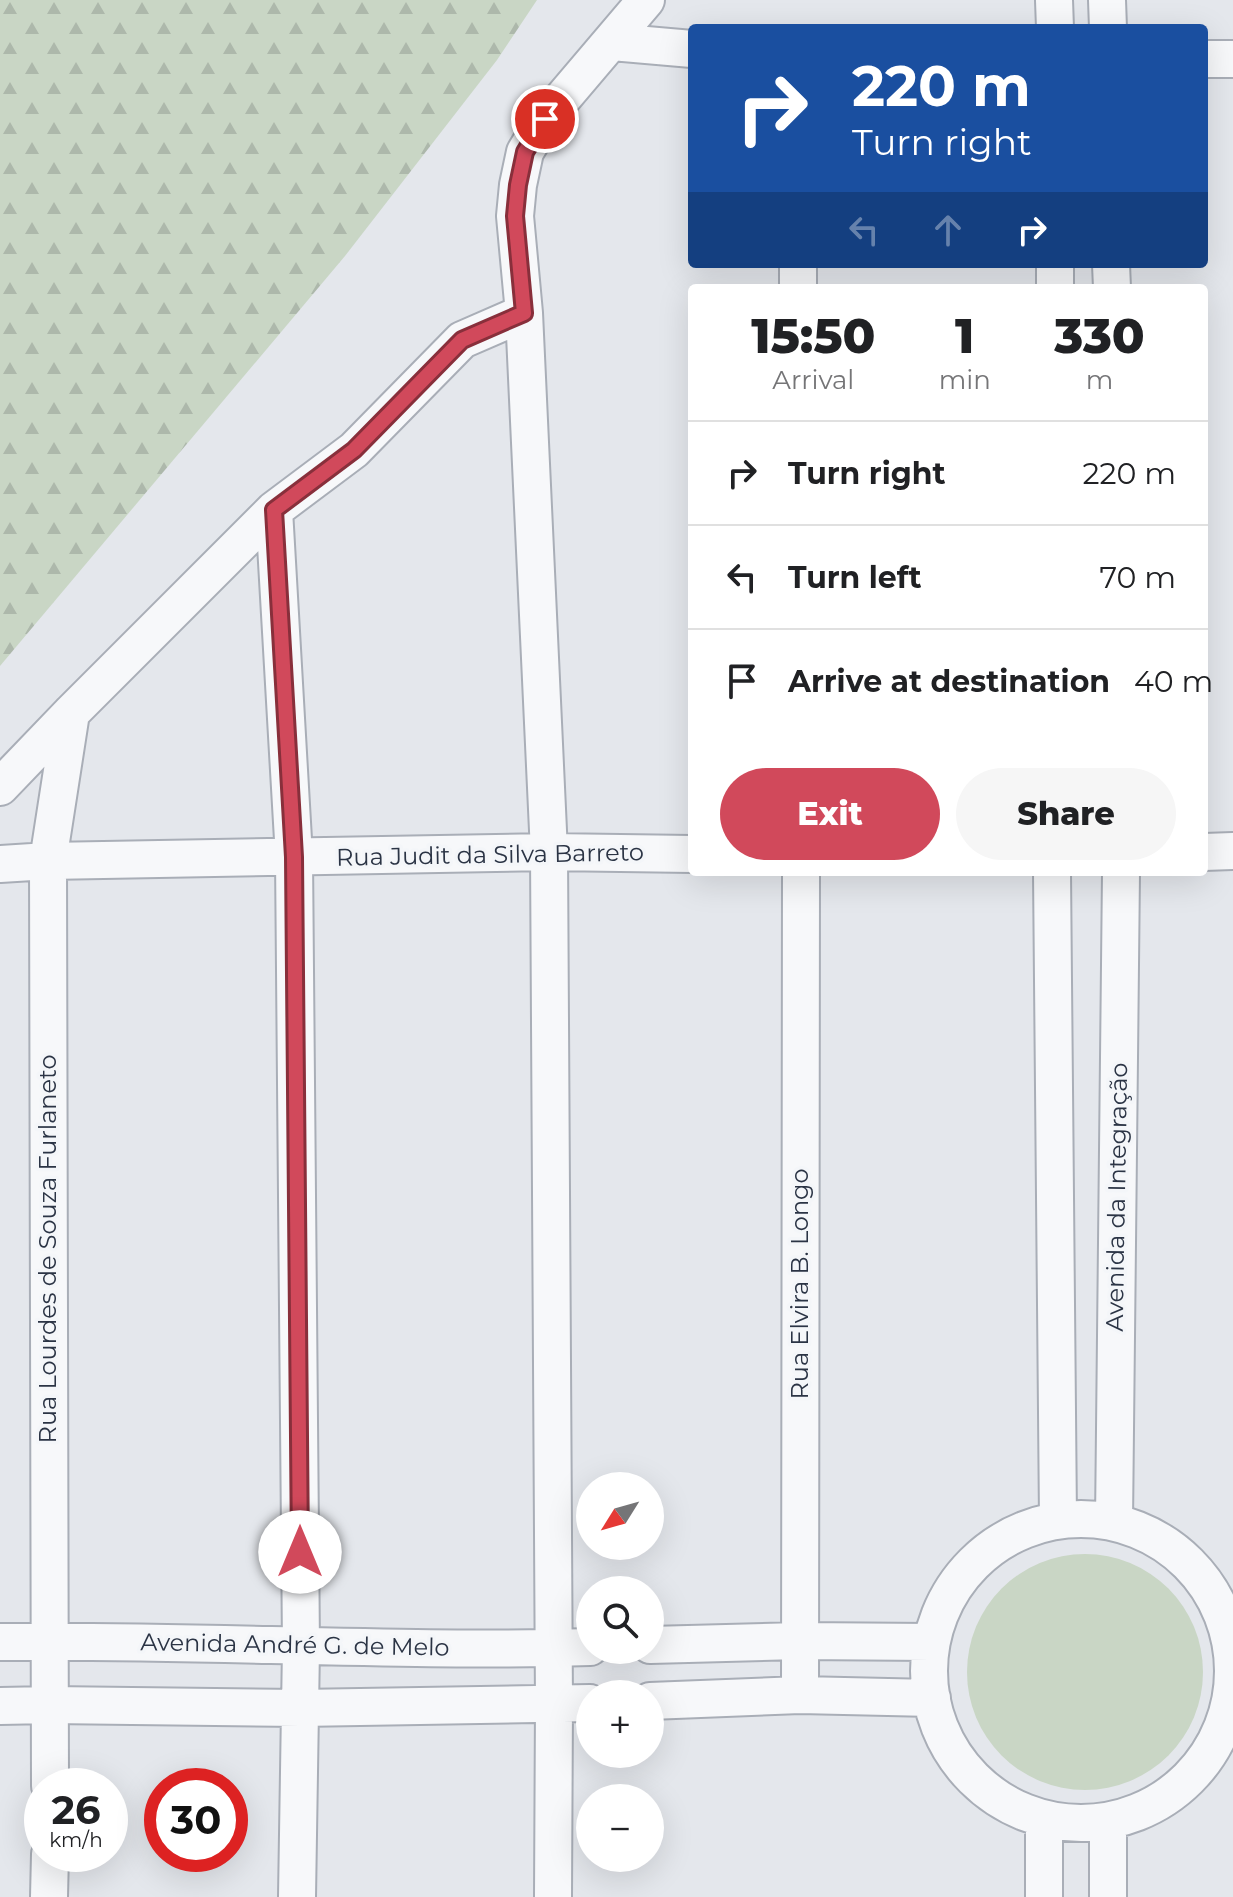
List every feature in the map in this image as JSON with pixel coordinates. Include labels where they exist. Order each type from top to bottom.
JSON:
[{"type":"street","points":[[553,1897],[549,852],[524,313],[515,216],[525,152],[545,119],[646,0]]},
{"type":"street","points":[[1054,0],[1055,24]]},
{"type":"street","points":[[1107,0],[1108,24]]},
{"type":"street","points":[[612,42],[688,49]]},
{"type":"street","points":[[1208,59],[1233,59]]},
{"type":"street","points":[[0,787],[274,510],[354,450],[462,340],[524,313]]},
{"type":"street","points":[[274,510],[294,857],[301,1647],[297,1897]]},
{"type":"street","name":"Rua Lourdes de Souza Furlaneto","points":[[50,1768],[48,861],[71,713]]},
{"type":"street","points":[[1208,852],[1233,851]]},
{"type":"street","name":"Rua Judit da Silva Barreto","points":[[0,864],[549,852],[688,854]]},
{"type":"street","name":"Rua Elvira B. Longo","points":[[800,1695],[801,876]]},
{"type":"street","points":[[1052,876],[1058,1520]]},
{"type":"street","name":"Avenida da Integração","points":[[1114,1522],[1121,876]]},
{"type":"street","points":[[1086,1518],[1114,1522],[1157,1539],[1193,1568],[1219,1607],[1233,1652],[1232,1699],[1222,1729],[1208,1756],[1189,1780],[1165,1800],[1108,1822],[1076,1824],[1044,1819],[1008,1805],[977,1783],[953,1753],[936,1719],[929,1681],[931,1642],[940,1612],[954,1585],[975,1560],[999,1541],[1028,1527],[1058,1520],[1086,1518]]},
{"type":"street","name":"Avenida André G. de Melo","points":[[0,1642],[576,1647]]},
{"type":"street","points":[[664,1645],[931,1642]]},
{"type":"street","points":[[664,1700],[800,1695],[932,1698]]},
{"type":"street","points":[[0,1706],[300,1708],[576,1703]]},
{"type":"street","points":[[1044,1819],[1044,1897]]},
{"type":"street","points":[[1108,1822],[1108,1897]]},
{"type":"street","points":[[49,1897],[50,1872]]},
{"type":"green space","points":[[0,0],[537,0],[497,60],[345,256],[0,666]]},
{"type":"green space","points":[[1085,1554],[1108,1556],[1130,1563],[1169,1588],[1194,1627],[1201,1649],[1201,1695],[1194,1717],[1169,1756],[1130,1781],[1108,1788],[1085,1790],[1062,1788],[1040,1781],[1001,1756],[976,1717],[969,1695],[967,1672],[969,1649],[976,1627],[1001,1588],[1040,1563],[1062,1556]]},
{"type":"route","points":[[300,1552],[294,857],[274,510],[354,450],[462,340],[524,313],[515,216],[518,185],[525,152],[545,119]]}]
